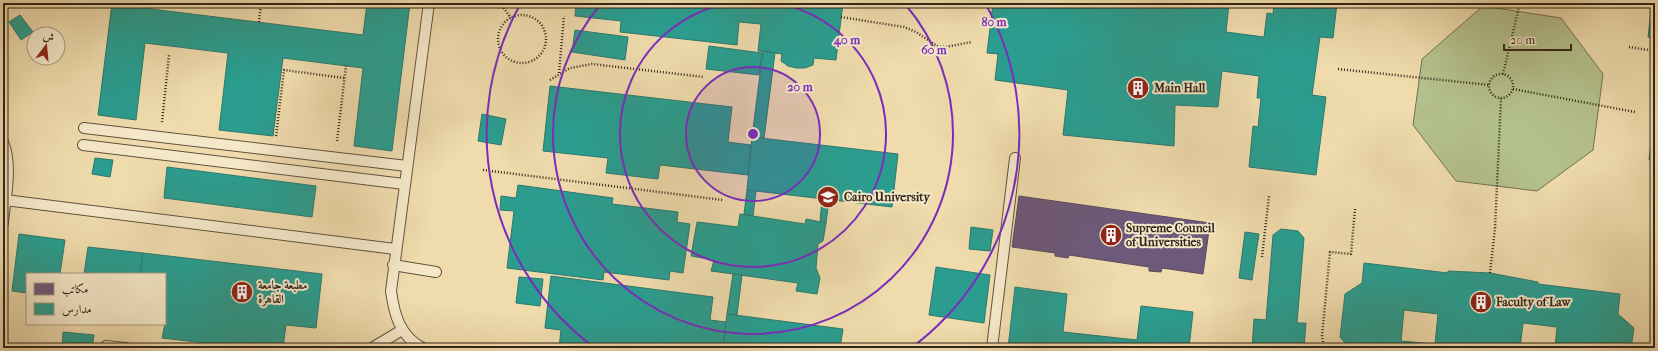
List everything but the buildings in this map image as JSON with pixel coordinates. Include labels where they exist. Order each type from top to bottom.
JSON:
[{"type":"lane","points":[[423,348],[416,345],[402,330],[393,311],[391,291],[395,249],[429,3]]},
{"type":"lane","points":[[84,128],[407,166]]},
{"type":"lane","points":[[3,142],[6,150],[8,167],[3,223]]},
{"type":"lane","points":[[83,145],[404,184]]},
{"type":"lane","points":[[992,348],[1015,158]]},
{"type":"lane","points":[[5,200],[395,249]]},
{"type":"lane","points":[[393,265],[436,272]]},
{"type":"lane","points":[[372,348],[402,330]]},
{"type":"lane","points":[[106,346],[126,348]]},
{"type":"path","points":[[3,6],[12,3]]},
{"type":"path","points":[[259,22],[261,3]]},
{"type":"path","points":[[500,3],[511,18]]},
{"type":"path","points":[[1503,74],[1520,3]]},
{"type":"path","points":[[519,15],[527,15],[535,18],[545,31],[545,43],[540,54],[534,59],[526,62],[517,62],[510,59],[500,46],[500,30],[511,18],[519,15]]},
{"type":"path","points":[[559,73],[564,16]]},
{"type":"path","points":[[841,17],[904,27],[916,32],[937,46],[945,47],[972,42]]},
{"type":"path","points":[[1629,47],[1655,51]]},
{"type":"path","points":[[160,136],[169,54]]},
{"type":"path","points":[[550,80],[559,73],[570,68],[592,64],[704,77]]},
{"type":"path","points":[[334,157],[346,66]]},
{"type":"path","points":[[1338,69],[1489,85]]},
{"type":"path","points":[[275,150],[284,70],[344,78]]},
{"type":"path","points":[[1489,85],[1494,77],[1503,74]]},
{"type":"path","points":[[1489,85],[1492,94],[1501,98],[1509,96],[1513,89],[1511,79],[1503,74]]},
{"type":"path","points":[[1513,89],[1635,112]]},
{"type":"path","points":[[1490,273],[1495,228],[1501,98]]},
{"type":"path","points":[[483,170],[723,200]]},
{"type":"path","points":[[1262,257],[1269,196]]},
{"type":"path","points":[[1324,348],[1322,336],[1330,252],[1351,254],[1355,209]]},
{"type":"green space","points":[[1483,6],[1561,18],[1603,74],[1593,150],[1537,191],[1456,181],[1413,125],[1422,59]]},
{"type":"place","name":"Main Hall","points":[[1138,88]]},
{"type":"place","name":"Cairo University","points":[[828,197]]},
{"type":"place","name":"Supreme Council of Universities","points":[[1111,235]]},
{"type":"place","name":"مطبعة جامعة القاهرة","points":[[242,292]]},
{"type":"place","name":"Faculty of Law","points":[[1481,302]]}]
